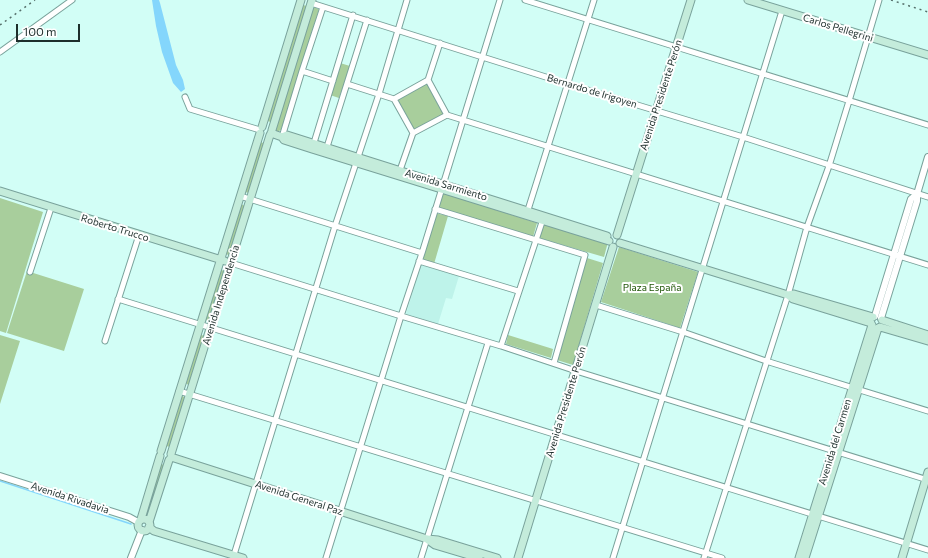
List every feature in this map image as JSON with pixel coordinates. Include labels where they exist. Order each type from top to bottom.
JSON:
[{"type":"main road","name":"Avenida Independencia","points":[[140,521],[179,391],[302,0]]},
{"type":"main road","name":"Avenida Presidente Perón","points":[[518,558],[596,305],[612,240],[636,174],[691,0]]},
{"type":"main road","name":"Carlos Pellegrini","points":[[748,0],[928,55]]},
{"type":"main road","name":"Avenida Independencia","points":[[149,525],[311,1]]},
{"type":"main road","name":"Avenida Sarmiento","points":[[261,130],[265,125],[268,126],[271,133],[282,137],[287,135],[312,147],[442,186],[612,240]]},
{"type":"main road","name":"Roberto Trucco","points":[[0,191],[230,263]]},
{"type":"main road","points":[[612,240],[618,246],[620,243],[788,295],[794,294],[928,341]]},
{"type":"main road","points":[[876,322],[928,335]]},
{"type":"main road","name":"Avenida del Carmen","points":[[805,558],[835,451],[876,322]]},
{"type":"main road","name":"Avenida General Paz","points":[[161,454],[166,449],[171,457],[426,539],[435,544],[479,558]]},
{"type":"main road","points":[[906,558],[908,544],[928,472]]},
{"type":"main road","points":[[902,558],[928,488]]},
{"type":"main road","name":"Avenida del Carmen","points":[[799,558],[816,515]]},
{"type":"main road","points":[[149,525],[146,530],[142,530],[138,526],[140,521],[146,519],[154,531],[233,557],[243,558]]},
{"type":"main road","name":"Avenida General Paz","points":[[426,539],[438,540],[497,558]]},
{"type":"street","points":[[0,52],[72,0]]},
{"type":"street","name":"Bernardo de Irigoyen","points":[[302,0],[311,1],[323,7],[743,137],[928,197]]},
{"type":"street","points":[[233,557],[335,226],[379,94],[407,0]]},
{"type":"street","points":[[326,558],[500,0]]},
{"type":"street","points":[[526,0],[928,125]]},
{"type":"street","points":[[527,213],[594,0]]},
{"type":"street","points":[[705,556],[788,295],[807,227],[850,101],[879,0]]},
{"type":"street","points":[[282,137],[323,7]]},
{"type":"street","points":[[613,558],[782,11]]},
{"type":"street","points":[[312,147],[353,16]]},
{"type":"street","points":[[326,151],[367,20]]},
{"type":"street","points":[[347,84],[394,98],[428,80],[440,43]]},
{"type":"street","points":[[302,70],[333,81]]},
{"type":"street","points":[[428,80],[447,115],[928,265]]},
{"type":"street","points":[[185,97],[190,109],[261,130]]},
{"type":"street","points":[[394,98],[413,134]]},
{"type":"street","points":[[399,173],[413,134],[447,115]]},
{"type":"street","name":"Avenida del Carmen","points":[[876,322],[897,255],[911,200],[917,194],[928,157]]},
{"type":"street","points":[[240,196],[422,253]]},
{"type":"street","points":[[30,272],[51,208]]},
{"type":"street","points":[[435,209],[585,255],[554,363]]},
{"type":"street","points":[[501,346],[542,219]]},
{"type":"street","points":[[105,341],[139,235]]},
{"type":"street","points":[[419,260],[518,291]]},
{"type":"street","points":[[230,263],[501,346],[576,371],[927,480]]},
{"type":"street","points":[[118,299],[928,550]]},
{"type":"street","points":[[596,305],[683,332],[766,361],[928,411]]},
{"type":"street","points":[[421,558],[488,343]]},
{"type":"street","points":[[179,391],[536,500],[622,527],[705,556],[722,558]]},
{"type":"street","name":"Avenida Rivadavia","points":[[0,476],[140,521]]},
{"type":"street","points":[[131,558],[142,530]]},
{"type":"shaded area","points":[[152,0],[159,0],[160,3],[176,65],[183,80],[185,89],[181,92],[173,83],[162,52]]},
{"type":"shaded area","points":[[421,265],[459,276],[452,299],[446,298],[438,324],[406,314]]},
{"type":"green space","points":[[303,5],[307,6],[271,122],[267,121]]},
{"type":"green space","points":[[311,6],[319,9],[281,130],[277,132],[274,131]]},
{"type":"green space","points":[[340,63],[350,66],[339,98],[330,95]]},
{"type":"green space","points":[[426,83],[428,84],[443,115],[414,130],[397,99]]},
{"type":"green space","points":[[261,142],[265,144],[249,193],[245,192]]},
{"type":"green space","points":[[443,193],[537,223],[533,237],[438,208]]},
{"type":"green space","points":[[0,198],[43,212],[6,333],[0,331]]},
{"type":"green space","points":[[241,204],[245,206],[229,255],[225,254]]},
{"type":"green space","points":[[435,213],[448,216],[434,264],[422,259]]},
{"type":"green space","points":[[543,224],[608,242],[604,257],[539,238]]},
{"type":"green space","name":"Plaza España","points":[[619,247],[698,272],[680,328],[601,302]]},
{"type":"green space","points":[[587,258],[603,263],[573,365],[557,360]]},
{"type":"green space","points":[[221,270],[225,271],[209,321],[205,320]]},
{"type":"green space","points":[[27,271],[84,289],[64,351],[7,333]]},
{"type":"green space","points":[[0,335],[20,341],[0,404]]},
{"type":"green space","points":[[201,335],[205,336],[190,385],[186,384]]},
{"type":"green space","points":[[508,335],[553,349],[551,358],[506,344]]},
{"type":"green space","points":[[182,396],[185,397],[170,447],[166,446]]},
{"type":"green space","points":[[161,464],[164,465],[149,515],[145,513]]},
{"type":"waterway","points":[[0,481],[131,524]]},
{"type":"railway","points":[[0,25],[35,0]]},
{"type":"railway","points":[[891,0],[928,12]]}]
